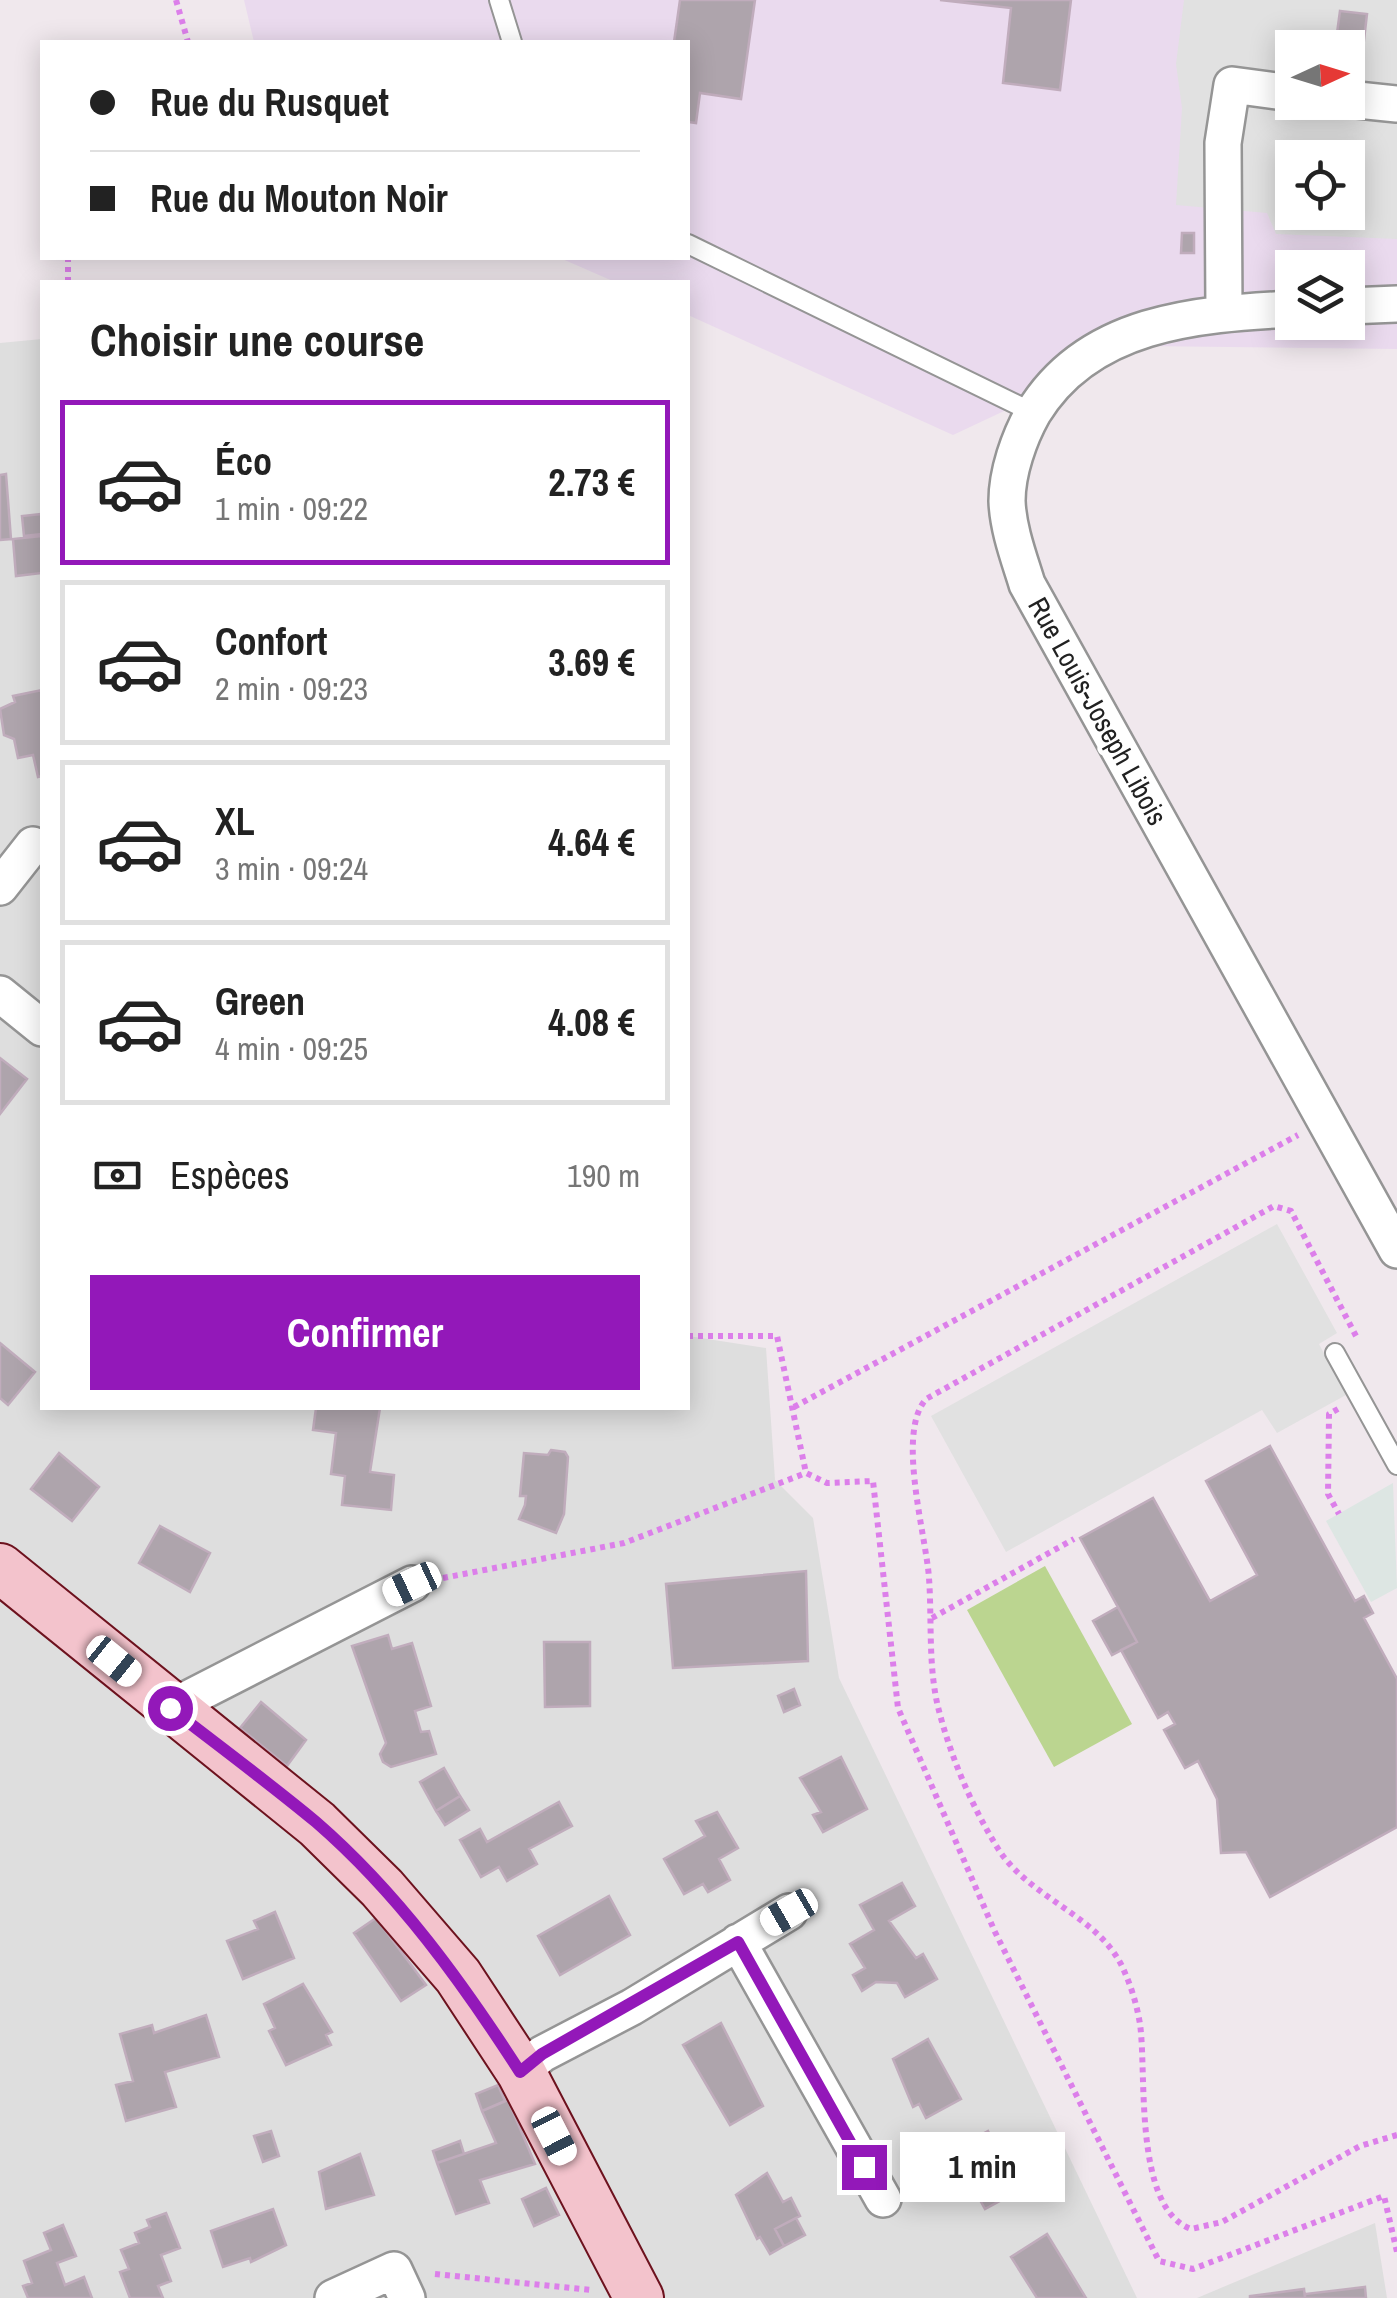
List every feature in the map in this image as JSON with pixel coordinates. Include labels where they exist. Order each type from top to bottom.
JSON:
[{"type":"street","points":[[1224,313],[1223,142],[1232,85],[1275,90]]},
{"type":"street","points":[[1365,101],[1397,104]]},
{"type":"street","points":[[1365,305],[1397,304]]},
{"type":"street","name":"Rue Louis-Joseph Libois","points":[[1275,310],[1224,313],[1132,331],[1091,352],[1063,374],[1034,413],[1014,456],[1007,501],[1026,584],[1397,1250]]},
{"type":"street","points":[[0,887],[33,845]]},
{"type":"street","points":[[0,994],[40,1026]]},
{"type":"street","points":[[0,1568],[317,1824],[382,1888],[458,1976],[520,2072],[638,2296]]},
{"type":"street","points":[[170,1708],[412,1584]]},
{"type":"street","points":[[520,2072],[542,2054],[789,1912]]},
{"type":"street","points":[[738,1942],[882,2199]]},
{"type":"street","points":[[333,2298],[400,2284]]},
{"type":"lane","points":[[498,0],[511,40]]},
{"type":"lane","points":[[690,245],[1034,413]]},
{"type":"lane","points":[[1335,1353],[1397,1465]]},
{"type":"path","points":[[176,0],[187,40]]},
{"type":"path","points":[[794,1408],[1325,1120]]},
{"type":"path","points":[[1358,1340],[1291,1211],[1274,1206],[926,1399],[915,1422],[914,1472],[932,1618],[938,1706],[971,1797],[997,1848],[1010,1866],[1107,1941],[1125,1972],[1140,2026],[1144,2124],[1154,2174],[1169,2214],[1190,2230],[1222,2222],[1360,2146],[1397,2135]]},
{"type":"path","points":[[690,1336],[777,1336],[806,1473]]},
{"type":"path","points":[[1339,1514],[1328,1494],[1329,1414],[1360,1398]]},
{"type":"path","points":[[412,1584],[624,1543],[806,1473],[827,1482],[873,1481],[898,1708],[996,1932],[1158,2261],[1193,2268],[1384,2196],[1397,2252]]},
{"type":"path","points":[[932,1618],[1074,1539]]},
{"type":"path","points":[[400,2284],[638,2296]]},
{"type":"shaded area","points":[[244,0],[1397,0],[1397,349],[1142,346],[953,435],[690,316],[690,280],[610,280],[565,260],[690,260],[690,40],[254,40]]},
{"type":"shaded area","points":[[1184,0],[1397,0],[1397,239],[1276,234],[1267,213],[1176,205],[1182,108],[1176,64]]},
{"type":"shaded area","points":[[40,339],[40,1410],[690,1410],[690,1336],[766,1348],[775,1480],[813,1518],[839,1678],[1137,2298],[0,2298],[0,343]]},
{"type":"shaded area","points":[[1277,1224],[1337,1333],[1319,1344],[1346,1395],[1277,1433],[1262,1410],[1006,1552],[931,1416]]},
{"type":"shaded area","points":[[1393,1483],[1397,1588],[1371,1602],[1326,1521]]},
{"type":"shaded area","points":[[1375,2223],[1387,2298],[1197,2298]]},
{"type":"green space","points":[[1045,1566],[1132,1724],[1054,1767],[967,1610]]},
{"type":"building","points":[[680,0],[755,0],[741,99],[700,93],[696,123],[690,122],[690,40],[674,40]]},
{"type":"building","points":[[940,0],[1071,0],[1060,90],[1003,83],[1011,8]]},
{"type":"building","points":[[1340,11],[1367,14],[1365,31],[1337,30]]},
{"type":"building","points":[[1182,233],[1194,233],[1194,253],[1181,253]]},
{"type":"building","points":[[6,474],[11,539],[0,540],[0,475]]},
{"type":"building","points":[[40,514],[40,534],[24,536],[22,516]]},
{"type":"building","points":[[40,536],[40,573],[16,576],[13,539]]},
{"type":"building","points":[[40,690],[40,776],[33,755],[18,758],[14,739],[4,735],[0,709],[15,702],[13,696]]},
{"type":"building","points":[[0,1058],[27,1079],[0,1114]]},
{"type":"building","points":[[0,1343],[35,1372],[8,1405],[0,1398]]},
{"type":"building","points":[[316,1410],[380,1410],[370,1472],[394,1475],[391,1510],[342,1505],[345,1476],[331,1474],[336,1433],[313,1430]]},
{"type":"building","points":[[1270,1446],[1355,1601],[1364,1596],[1373,1613],[1364,1618],[1397,1679],[1397,1827],[1270,1897],[1246,1852],[1221,1853],[1217,1799],[1198,1761],[1185,1768],[1164,1730],[1175,1724],[1168,1712],[1158,1718],[1121,1650],[1137,1642],[1080,1538],[1153,1498],[1210,1601],[1257,1575],[1206,1481]]},
{"type":"building","points":[[551,1450],[565,1452],[568,1457],[564,1514],[556,1533],[519,1519],[526,1496],[520,1496],[524,1453],[548,1455]]},
{"type":"building","points":[[59,1453],[99,1487],[72,1521],[31,1489]]},
{"type":"building","points":[[160,1526],[210,1553],[190,1592],[139,1563]]},
{"type":"building","points":[[806,1571],[808,1661],[673,1668],[666,1584]]},
{"type":"building","points":[[1118,1607],[1137,1642],[1112,1655],[1093,1621]]},
{"type":"building","points":[[388,1635],[392,1649],[412,1643],[431,1706],[415,1711],[421,1732],[429,1731],[436,1754],[391,1767],[380,1754],[386,1743],[352,1646]]},
{"type":"building","points":[[544,1642],[590,1642],[590,1706],[545,1707]]},
{"type":"building","points":[[794,1689],[800,1705],[784,1712],[778,1696]]},
{"type":"building","points":[[261,1702],[306,1740],[287,1766],[240,1728]]},
{"type":"building","points":[[841,1757],[867,1809],[823,1832],[813,1815],[821,1812],[800,1778]]},
{"type":"building","points":[[444,1768],[460,1796],[436,1811],[420,1782]]},
{"type":"building","points":[[460,1796],[469,1810],[445,1825],[436,1811]]},
{"type":"building","points":[[559,1802],[572,1826],[529,1849],[537,1864],[507,1881],[499,1867],[481,1877],[460,1840],[480,1829],[487,1842]]},
{"type":"building","points":[[717,1812],[738,1848],[719,1859],[730,1880],[708,1892],[703,1884],[684,1894],[664,1859],[705,1836],[696,1821]]},
{"type":"building","points":[[902,1883],[915,1906],[889,1921],[916,1958],[923,1954],[937,1979],[905,1997],[897,1983],[876,1982],[862,1991],[853,1975],[865,1968],[850,1944],[874,1930],[860,1905]]},
{"type":"building","points":[[609,1896],[630,1935],[560,1975],[538,1936]]},
{"type":"building","points":[[275,1912],[294,1958],[243,1979],[227,1941],[258,1929],[254,1921]]},
{"type":"building","points":[[376,1918],[426,1985],[401,2001],[354,1933]]},
{"type":"building","points":[[303,1984],[332,2032],[326,2035],[331,2045],[286,2065],[269,2031],[275,2028],[264,2004]]},
{"type":"building","points":[[206,2015],[219,2057],[165,2072],[176,2107],[126,2121],[116,2085],[133,2081],[120,2034],[152,2025],[154,2033]]},
{"type":"building","points":[[721,2023],[763,2106],[730,2125],[683,2045]]},
{"type":"building","points":[[928,2039],[961,2099],[926,2118],[919,2104],[913,2107],[893,2059]]},
{"type":"building","points":[[498,2085],[505,2101],[482,2111],[476,2094]]},
{"type":"building","points":[[508,2100],[535,2164],[480,2180],[489,2203],[456,2214],[437,2163],[496,2143],[482,2111]]},
{"type":"building","points":[[271,2131],[279,2156],[263,2162],[254,2136]]},
{"type":"building","points":[[988,2131],[994,2143],[958,2162],[952,2151]]},
{"type":"building","points":[[460,2141],[464,2154],[437,2163],[433,2151]]},
{"type":"building","points":[[994,2143],[1018,2191],[985,2209],[975,2191],[964,2197],[954,2179],[965,2174],[958,2162]]},
{"type":"building","points":[[360,2154],[374,2195],[326,2209],[319,2172]]},
{"type":"building","points":[[767,2173],[783,2202],[791,2198],[800,2216],[775,2229],[784,2246],[770,2254],[760,2237],[757,2239],[736,2195]]},
{"type":"building","points":[[546,2188],[559,2215],[534,2226],[522,2199]]},
{"type":"building","points":[[273,2209],[286,2245],[251,2262],[250,2258],[223,2267],[211,2231]]},
{"type":"building","points":[[166,2213],[180,2248],[161,2255],[171,2281],[158,2286],[163,2298],[130,2298],[120,2272],[129,2269],[121,2250],[139,2243],[135,2233],[150,2227],[147,2220]]},
{"type":"building","points":[[796,2218],[805,2235],[784,2246],[775,2229]]},
{"type":"building","points":[[63,2225],[76,2256],[57,2263],[65,2285],[84,2277],[92,2298],[28,2298],[23,2286],[32,2283],[24,2261],[51,2250],[44,2233]]},
{"type":"building","points":[[1047,2234],[1086,2298],[1037,2298],[1011,2257]]},
{"type":"building","points":[[1365,2287],[1366,2298],[1305,2298],[1305,2294]]},
{"type":"building","points":[[1304,2289],[1305,2298],[1250,2298],[1250,2296]]},
{"type":"route","points":[[170,1708],[317,1824],[382,1888],[458,1976],[520,2072],[542,2054],[632,2007],[738,1942],[864,2167]]}]
